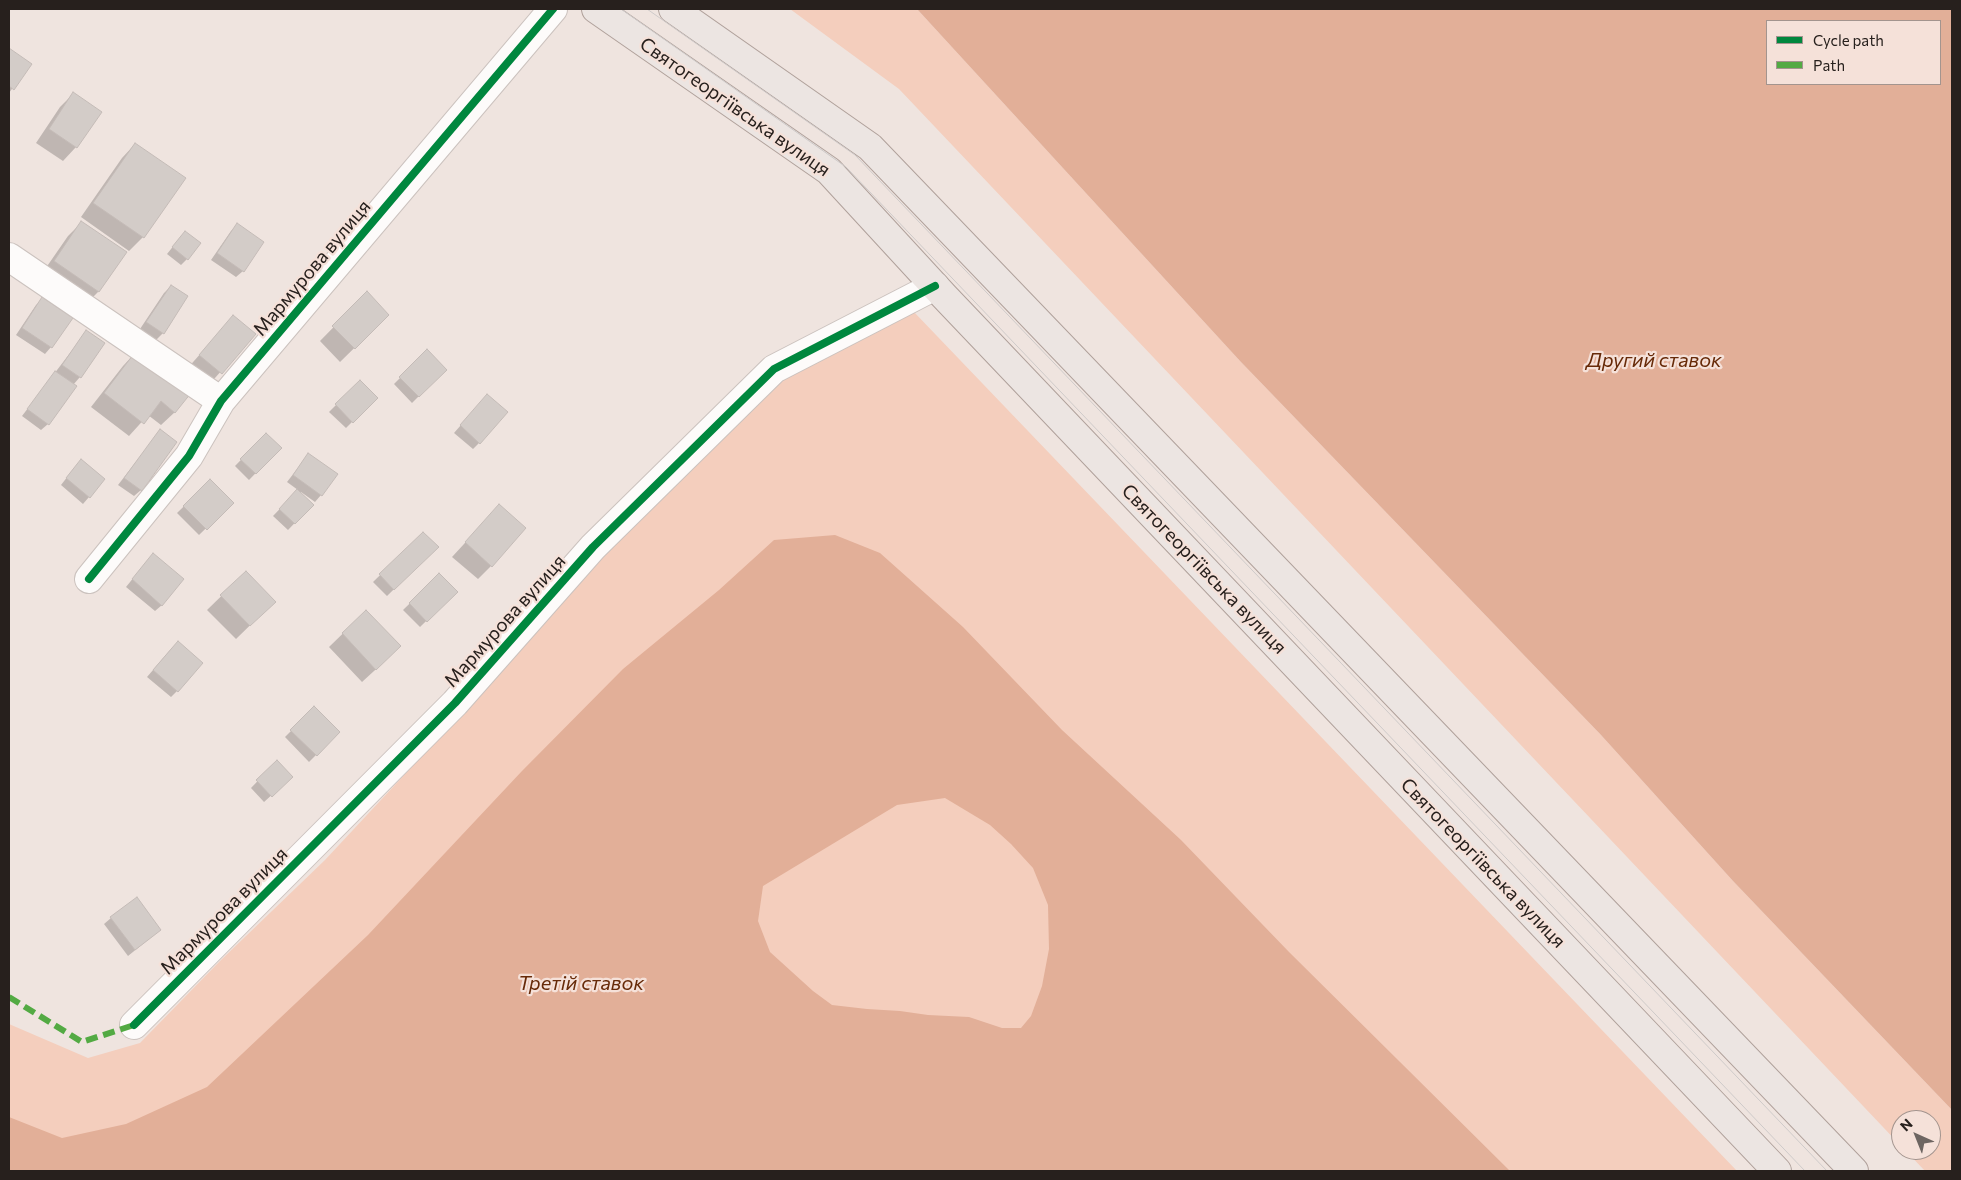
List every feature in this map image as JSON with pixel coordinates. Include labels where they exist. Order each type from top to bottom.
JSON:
[{"type":"main road","name":"Святогеоргіївська вулиця","points":[[596,9],[829,171],[935,286],[1777,1171]]},
{"type":"main road","points":[[673,9],[870,147],[1854,1171]]},
{"type":"street","name":"Мармурова вулиця","points":[[89,579],[189,456],[221,401],[553,9]]},
{"type":"street","points":[[9,257],[221,401]]},
{"type":"street","name":"Мармурова вулиця","points":[[134,1025],[455,703],[593,547],[774,369],[935,286]]},
{"type":"shaded area","points":[[790,9],[917,9],[1240,361],[1601,735],[1733,881],[1952,1110],[1952,1171],[1925,1171],[1915,1160],[1941,1160],[1941,1110],[1891,1110],[1891,1135],[899,89]]},
{"type":"shaded area","points":[[914,312],[1737,1171],[9,1171],[9,1024],[88,1058],[140,1043],[220,961],[325,860],[462,713],[604,555],[785,378]]},
{"type":"water","name":"Другий ставок","points":[[917,9],[1952,9],[1952,1110],[1733,881],[1601,735],[1240,361]]},
{"type":"water","name":"Третій ставок","points":[[835,535],[880,553],[963,627],[1062,730],[1181,840],[1289,952],[1510,1171],[9,1171],[9,1117],[62,1138],[126,1124],[207,1087],[368,935],[522,771],[623,669],[719,590],[774,540]],"holes":[[[945,798],[990,825],[1033,868],[1048,905],[1049,949],[1042,986],[1031,1016],[1021,1028],[1002,1028],[969,1017],[928,1015],[832,1005],[813,991],[770,952],[758,921],[763,886],[897,805]]]},
{"type":"building","points":[[9,48],[32,64],[14,90],[9,86]]},
{"type":"building","points":[[73,92],[102,112],[77,148],[49,129]]},
{"type":"building","points":[[135,143],[186,178],[144,238],[93,203]]},
{"type":"building","points":[[81,221],[127,252],[99,292],[54,261]]},
{"type":"building","points":[[237,223],[264,242],[244,272],[217,253]]},
{"type":"building","points":[[185,231],[201,243],[188,260],[172,247]]},
{"type":"building","points":[[171,285],[188,296],[164,334],[146,322]]},
{"type":"building","points":[[367,291],[389,315],[355,349],[332,326]]},
{"type":"building","points":[[42,297],[73,318],[52,348],[22,328]]},
{"type":"building","points":[[233,315],[256,334],[222,374],[199,355]]},
{"type":"building","points":[[86,330],[105,343],[81,378],[62,365]]},
{"type":"building","points":[[427,349],[447,370],[419,397],[399,377]]},
{"type":"building","points":[[136,351],[191,393],[175,413],[161,401],[144,424],[104,393]]},
{"type":"building","points":[[55,371],[77,386],[49,425],[27,409]]},
{"type":"building","points":[[360,380],[378,398],[353,423],[335,404]]},
{"type":"building","points":[[487,394],[508,412],[480,444],[460,425]]},
{"type":"building","points":[[160,429],[177,442],[142,491],[124,478]]},
{"type":"building","points":[[266,433],[282,448],[256,474],[240,459]]},
{"type":"building","points":[[308,453],[338,474],[322,496],[293,475]]},
{"type":"building","points":[[81,459],[105,479],[90,498],[66,478]]},
{"type":"building","points":[[210,479],[234,503],[207,530],[183,506]]},
{"type":"building","points":[[297,489],[314,505],[295,524],[279,509]]},
{"type":"building","points":[[499,504],[526,528],[492,567],[465,542]]},
{"type":"building","points":[[423,532],[439,547],[394,590],[379,574]]},
{"type":"building","points":[[153,553],[184,579],[162,606],[132,579]]},
{"type":"building","points":[[246,571],[276,602],[250,626],[220,595]]},
{"type":"building","points":[[439,573],[458,592],[427,622],[409,603]]},
{"type":"building","points":[[366,610],[401,646],[376,670],[342,633]]},
{"type":"building","points":[[178,641],[203,663],[178,692],[153,670]]},
{"type":"building","points":[[314,706],[340,732],[317,756],[290,730]]},
{"type":"building","points":[[277,760],[293,777],[272,797],[256,780]]},
{"type":"building","points":[[137,897],[161,930],[135,950],[110,917]]},
{"type":"tram line","points":[[621,9],[846,167],[1805,1171]]},
{"type":"tram line","points":[[647,9],[855,155],[1827,1171]]},
{"type":"marked path","points":[[9,997],[82,1042],[134,1025]]},
{"type":"cycle path","points":[[89,579],[189,456],[221,401],[553,9]]},
{"type":"cycle path","points":[[134,1025],[455,703],[593,547],[774,369],[935,286]]}]
